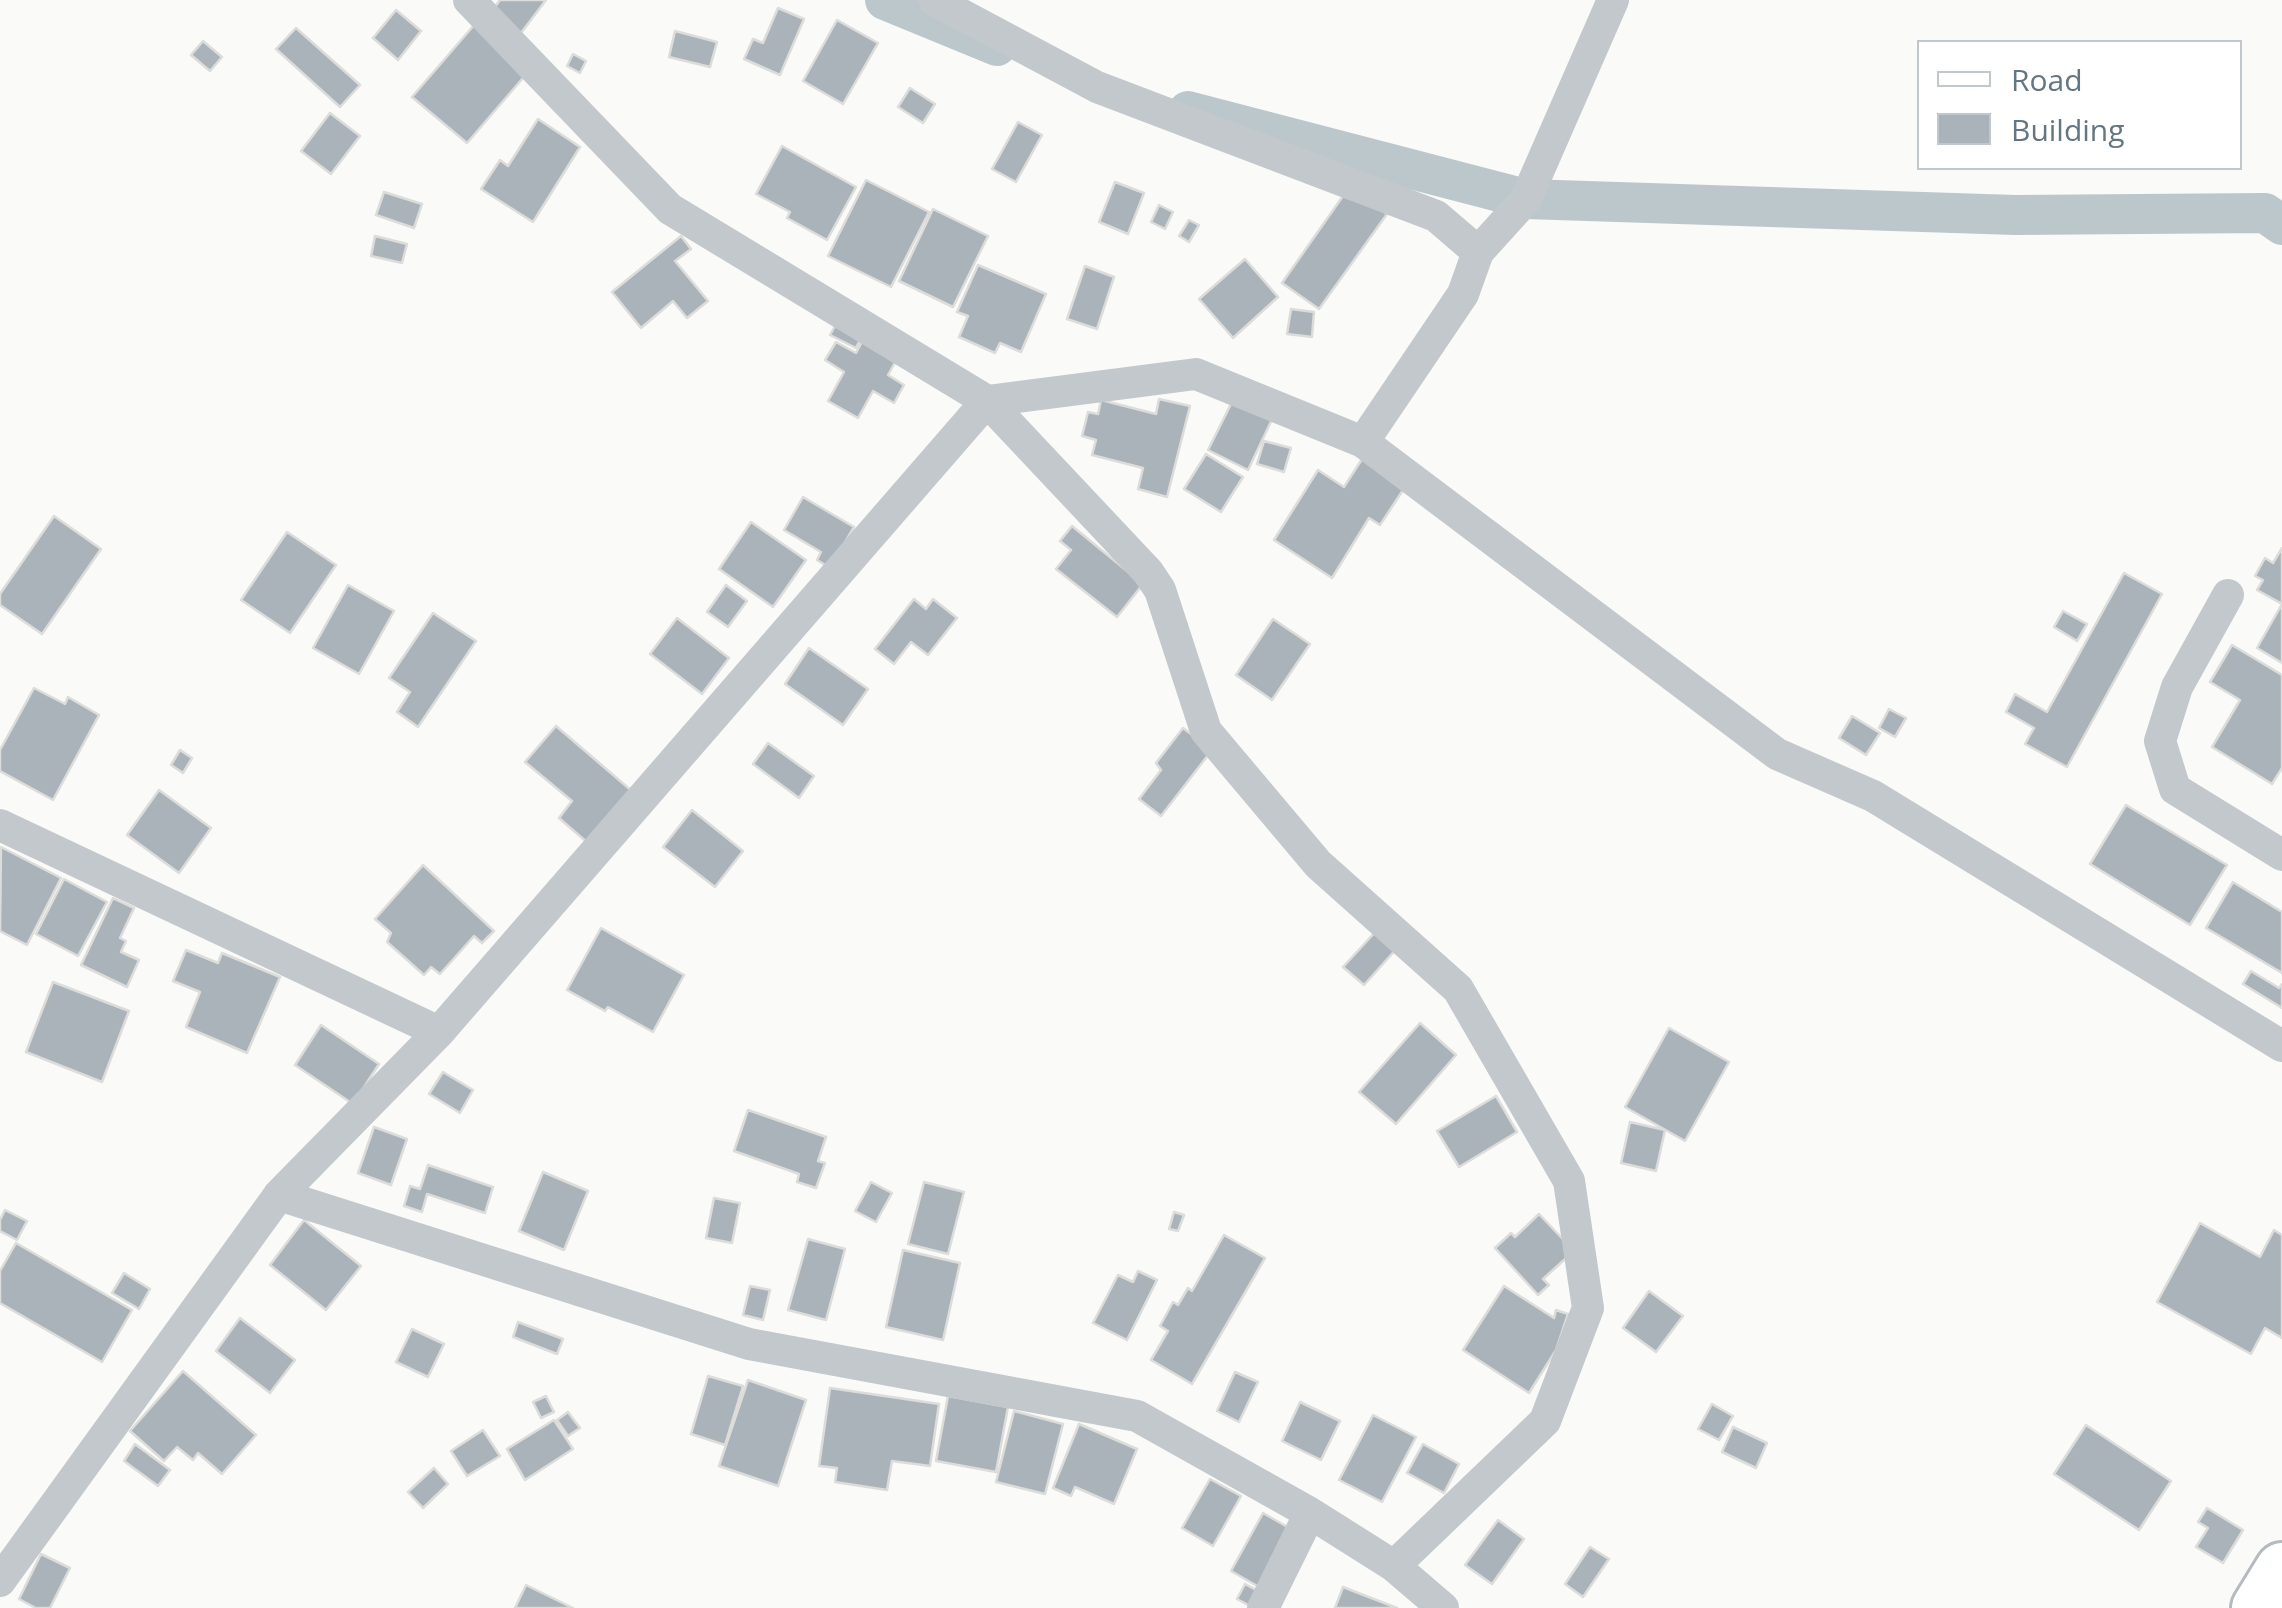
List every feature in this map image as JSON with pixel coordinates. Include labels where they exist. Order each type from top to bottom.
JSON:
[{"type":"main road","points":[[2258,1608],[2282,1569]]},
{"type":"street","points":[[469,0],[670,209],[987,401],[1148,572],[1160,590],[1206,731],[1318,864],[1458,989],[1570,1181],[1588,1308],[1545,1421],[1394,1566]]},
{"type":"street","points":[[934,0],[1097,87],[1436,216],[1478,252]]},
{"type":"street","points":[[1363,442],[1463,294],[1478,252],[1526,199],[1614,0]]},
{"type":"street","points":[[0,1581],[280,1194],[439,1032],[987,401],[1196,374],[1363,442],[1777,754],[1873,796],[2282,1046]]},
{"type":"street","points":[[2228,595],[2177,687],[2160,741],[2175,788],[2282,856]]},
{"type":"street","points":[[0,825],[439,1032]]},
{"type":"street","points":[[280,1194],[749,1344],[1137,1416],[1310,1513],[1394,1566],[1443,1608]]},
{"type":"street","points":[[1263,1608],[1310,1513]]},
{"type":"building","points":[[500,0],[546,0],[521,33],[492,11]]},
{"type":"building","points":[[778,8],[804,19],[780,75],[744,59],[753,39],[763,43]]},
{"type":"building","points":[[396,10],[421,31],[398,60],[373,38]]},
{"type":"building","points":[[837,20],[878,43],[843,104],[803,81]]},
{"type":"building","points":[[475,24],[529,71],[467,143],[412,97]]},
{"type":"building","points":[[296,28],[360,85],[340,107],[276,49]]},
{"type":"building","points":[[675,31],[717,42],[710,67],[669,57]]},
{"type":"building","points":[[203,41],[222,57],[210,71],[191,55]]},
{"type":"building","points":[[573,54],[586,61],[580,73],[567,66]]},
{"type":"building","points":[[910,88],[935,104],[923,123],[898,107]]},
{"type":"building","points":[[330,113],[360,136],[331,174],[301,151]]},
{"type":"building","points":[[538,119],[580,147],[533,222],[481,189],[500,160],[508,166]]},
{"type":"building","points":[[1018,122],[1042,135],[1016,182],[992,169]]},
{"type":"building","points":[[782,146],[856,187],[827,240],[787,218],[790,212],[756,194]]},
{"type":"building","points":[[866,180],[929,212],[891,287],[828,256]]},
{"type":"building","points":[[1115,182],[1144,193],[1128,234],[1099,222]]},
{"type":"building","points":[[1350,186],[1387,214],[1319,309],[1282,283]]},
{"type":"building","points":[[384,192],[422,204],[414,228],[376,215]]},
{"type":"building","points":[[1159,205],[1173,212],[1165,229],[1151,222]]},
{"type":"building","points":[[933,209],[988,236],[953,307],[899,281]]},
{"type":"building","points":[[1189,220],[1199,225],[1189,242],[1179,236]]},
{"type":"building","points":[[375,236],[407,244],[402,263],[371,256]]},
{"type":"building","points":[[681,236],[691,249],[675,261],[708,301],[687,318],[673,301],[641,328],[612,292]]},
{"type":"building","points":[[1245,259],[1278,297],[1233,338],[1199,299]]},
{"type":"building","points":[[978,265],[1046,294],[1021,352],[1000,343],[995,353],[959,337],[968,316],[957,312]]},
{"type":"building","points":[[1085,266],[1114,277],[1097,329],[1067,319]]},
{"type":"building","points":[[1291,309],[1314,312],[1312,337],[1287,334]]},
{"type":"building","points":[[840,317],[865,330],[856,348],[830,335]]},
{"type":"building","points":[[864,338],[898,357],[888,375],[904,385],[894,403],[873,391],[858,418],[828,401],[844,372],[825,360],[836,342],[856,353]]},
{"type":"building","points":[[1237,392],[1276,411],[1248,470],[1208,450]]},
{"type":"building","points":[[1159,399],[1190,406],[1167,497],[1138,489],[1143,468],[1092,455],[1096,440],[1082,436],[1088,412],[1098,414],[1101,400],[1156,414]]},
{"type":"building","points":[[1264,441],[1291,448],[1284,472],[1257,464]]},
{"type":"building","points":[[1206,454],[1243,477],[1221,512],[1184,489]]},
{"type":"building","points":[[1364,456],[1407,484],[1380,525],[1369,518],[1332,578],[1274,540],[1318,470],[1344,487]]},
{"type":"building","points":[[803,497],[854,527],[830,568],[817,560],[821,552],[784,530]]},
{"type":"building","points":[[54,516],[101,549],[42,634],[0,605],[0,594]]},
{"type":"building","points":[[751,522],[806,560],[773,607],[719,569]]},
{"type":"building","points":[[1072,526],[1143,584],[1117,617],[1056,569],[1071,550],[1060,541]]},
{"type":"building","points":[[287,532],[336,565],[290,633],[241,600]]},
{"type":"building","points":[[2282,548],[2282,604],[2257,590],[2263,580],[2255,576],[2265,558],[2273,563]]},
{"type":"building","points":[[2124,573],[2162,594],[2067,767],[2025,744],[2034,728],[2006,712],[2015,694],[2047,712]]},
{"type":"building","points":[[348,585],[394,611],[359,674],[313,648]]},
{"type":"building","points":[[726,585],[747,601],[728,627],[707,612]]},
{"type":"building","points":[[914,599],[926,609],[933,599],[957,618],[928,655],[911,642],[894,664],[875,649]]},
{"type":"building","points":[[2282,604],[2282,663],[2257,648]]},
{"type":"building","points":[[2063,611],[2087,624],[2077,641],[2054,627]]},
{"type":"building","points":[[433,613],[476,641],[418,727],[397,712],[410,692],[389,678]]},
{"type":"building","points":[[677,618],[729,658],[702,694],[650,654]]},
{"type":"building","points":[[1273,619],[1310,644],[1272,700],[1236,675]]},
{"type":"building","points":[[2232,645],[2282,675],[2282,768],[2272,784],[2212,747],[2240,700],[2210,682]]},
{"type":"building","points":[[809,648],[868,689],[843,725],[785,684]]},
{"type":"building","points":[[34,688],[65,704],[68,697],[99,715],[53,800],[0,771],[0,750]]},
{"type":"building","points":[[1889,709],[1906,718],[1895,737],[1879,728]]},
{"type":"building","points":[[1852,716],[1880,733],[1866,755],[1839,738]]},
{"type":"building","points":[[556,726],[633,792],[589,844],[559,818],[572,801],[525,762]]},
{"type":"building","points":[[1183,728],[1212,750],[1161,816],[1139,799],[1161,770],[1156,763]]},
{"type":"building","points":[[768,743],[814,776],[799,798],[753,764]]},
{"type":"building","points":[[180,750],[192,758],[183,773],[171,765]]},
{"type":"building","points":[[159,790],[211,828],[179,873],[127,835]]},
{"type":"building","points":[[2126,805],[2227,865],[2190,925],[2090,864]]},
{"type":"building","points":[[692,810],[743,851],[715,887],[663,847]]},
{"type":"building","points":[[1,847],[61,878],[27,945],[0,931]]},
{"type":"building","points":[[423,865],[494,931],[482,943],[474,936],[440,974],[431,967],[424,975],[387,942],[391,933],[375,919]]},
{"type":"building","points":[[64,879],[107,902],[78,956],[36,934]]},
{"type":"building","points":[[2233,882],[2282,912],[2282,973],[2206,928]]},
{"type":"building","points":[[113,898],[134,908],[120,938],[126,941],[121,952],[139,960],[127,987],[81,965]]},
{"type":"building","points":[[601,928],[684,975],[653,1032],[567,990]]},
{"type":"building","points":[[1379,928],[1399,946],[1364,985],[1343,967]]},
{"type":"building","points":[[186,950],[218,963],[222,953],[280,977],[247,1053],[186,1027],[200,992],[173,981]]},
{"type":"building","points":[[2251,971],[2279,988],[2282,984],[2282,1008],[2243,984]]},
{"type":"building","points":[[53,982],[129,1011],[102,1082],[26,1052]]},
{"type":"building","points":[[1420,1023],[1456,1055],[1396,1124],[1359,1092]]},
{"type":"building","points":[[321,1025],[379,1064],[353,1104],[295,1065]]},
{"type":"building","points":[[1669,1028],[1729,1062],[1685,1141],[1625,1107]]},
{"type":"building","points":[[443,1072],[473,1090],[460,1113],[429,1094]]},
{"type":"building","points":[[1496,1096],[1517,1132],[1459,1167],[1437,1131]]},
{"type":"building","points":[[748,1110],[826,1137],[818,1161],[825,1163],[816,1188],[797,1182],[799,1174],[734,1151]]},
{"type":"building","points":[[1630,1122],[1665,1130],[1656,1171],[1621,1163]]},
{"type":"building","points":[[374,1127],[407,1139],[391,1185],[358,1173]]},
{"type":"building","points":[[428,1165],[493,1187],[485,1213],[427,1194],[422,1212],[404,1206],[410,1186],[420,1189]]},
{"type":"building","points":[[543,1172],[588,1191],[564,1250],[519,1231]]},
{"type":"building","points":[[871,1182],[892,1193],[876,1222],[855,1211]]},
{"type":"building","points":[[924,1182],[964,1192],[948,1254],[908,1244]]},
{"type":"building","points":[[714,1198],[740,1203],[732,1243],[706,1238]]},
{"type":"building","points":[[5,1210],[27,1221],[17,1240],[0,1231]]},
{"type":"building","points":[[1174,1212],[1184,1215],[1178,1231],[1169,1229]]},
{"type":"building","points":[[1539,1214],[1574,1251],[1543,1279],[1549,1285],[1538,1295],[1495,1248],[1511,1233],[1515,1237]]},
{"type":"building","points":[[304,1220],[361,1266],[326,1310],[270,1265]]},
{"type":"building","points":[[2200,1223],[2260,1257],[2274,1230],[2282,1235],[2282,1338],[2265,1328],[2251,1354],[2157,1302]]},
{"type":"building","points":[[1224,1235],[1265,1258],[1192,1384],[1151,1360],[1168,1331],[1160,1326],[1173,1302],[1178,1305],[1188,1288],[1192,1291]]},
{"type":"building","points":[[808,1239],[845,1249],[826,1320],[788,1310]]},
{"type":"building","points":[[16,1243],[132,1310],[102,1362],[0,1303],[0,1271]]},
{"type":"building","points":[[903,1250],[960,1263],[943,1340],[886,1327]]},
{"type":"building","points":[[1138,1271],[1157,1280],[1127,1340],[1093,1323],[1118,1275],[1133,1282]]},
{"type":"building","points":[[124,1273],[150,1289],[139,1309],[112,1293]]},
{"type":"building","points":[[750,1286],[770,1290],[763,1320],[743,1315]]},
{"type":"building","points":[[1504,1286],[1554,1318],[1556,1310],[1568,1314],[1556,1350],[1529,1393],[1463,1350]]},
{"type":"building","points":[[1649,1291],[1683,1316],[1656,1352],[1623,1328]]},
{"type":"building","points":[[240,1318],[295,1360],[270,1393],[216,1351]]},
{"type":"building","points":[[518,1322],[563,1339],[557,1354],[513,1337]]},
{"type":"building","points":[[412,1329],[444,1344],[428,1377],[396,1362]]},
{"type":"building","points":[[183,1371],[256,1435],[222,1474],[198,1453],[193,1460],[177,1447],[164,1461],[130,1431]]},
{"type":"building","points":[[1235,1372],[1258,1382],[1239,1422],[1217,1411]]},
{"type":"building","points":[[708,1376],[743,1386],[725,1445],[691,1434]]},
{"type":"building","points":[[748,1380],[806,1400],[778,1486],[719,1466]]},
{"type":"building","points":[[830,1388],[939,1404],[930,1466],[892,1461],[887,1490],[835,1482],[837,1468],[819,1466]]},
{"type":"building","points":[[546,1396],[554,1412],[541,1418],[533,1402]]},
{"type":"building","points":[[948,1396],[1008,1407],[996,1472],[936,1461]]},
{"type":"building","points":[[1300,1402],[1340,1421],[1321,1460],[1282,1441]]},
{"type":"building","points":[[1712,1404],[1733,1416],[1719,1440],[1698,1429]]},
{"type":"building","points":[[1014,1411],[1063,1424],[1045,1494],[996,1482]]},
{"type":"building","points":[[568,1412],[580,1428],[568,1436],[557,1420]]},
{"type":"building","points":[[1373,1415],[1416,1437],[1382,1502],[1339,1480]]},
{"type":"building","points":[[554,1420],[573,1449],[525,1480],[507,1449]]},
{"type":"building","points":[[1079,1424],[1137,1449],[1114,1504],[1075,1487],[1071,1496],[1053,1488]]},
{"type":"building","points":[[2086,1425],[2171,1481],[2139,1530],[2054,1474]]},
{"type":"building","points":[[1733,1427],[1767,1443],[1756,1468],[1722,1452]]},
{"type":"building","points":[[483,1430],[500,1456],[467,1476],[451,1451]]},
{"type":"building","points":[[135,1444],[170,1470],[158,1486],[124,1461]]},
{"type":"building","points":[[1423,1444],[1459,1464],[1444,1493],[1407,1473]]},
{"type":"building","points":[[434,1468],[448,1484],[423,1508],[408,1492]]},
{"type":"building","points":[[1210,1479],[1241,1496],[1213,1546],[1182,1528]]},
{"type":"building","points":[[2207,1508],[2243,1530],[2223,1563],[2196,1547],[2208,1528],[2198,1522]]},
{"type":"building","points":[[1263,1513],[1291,1529],[1259,1587],[1231,1571]]},
{"type":"building","points":[[1498,1520],[1524,1539],[1492,1584],[1465,1565]]},
{"type":"building","points":[[1590,1547],[1609,1559],[1583,1597],[1565,1584]]},
{"type":"building","points":[[41,1554],[70,1568],[50,1608],[36,1608],[19,1599]]},
{"type":"building","points":[[1245,1584],[1267,1596],[1254,1608],[1237,1599]]},
{"type":"building","points":[[526,1585],[573,1608],[515,1608]]},
{"type":"building","points":[[1343,1587],[1397,1608],[1335,1608]]},
{"type":"waterway","points":[[885,0],[997,46]]},
{"type":"waterway","points":[[1188,111],[1526,199],[2015,215],[2265,213],[2282,225]]}]
